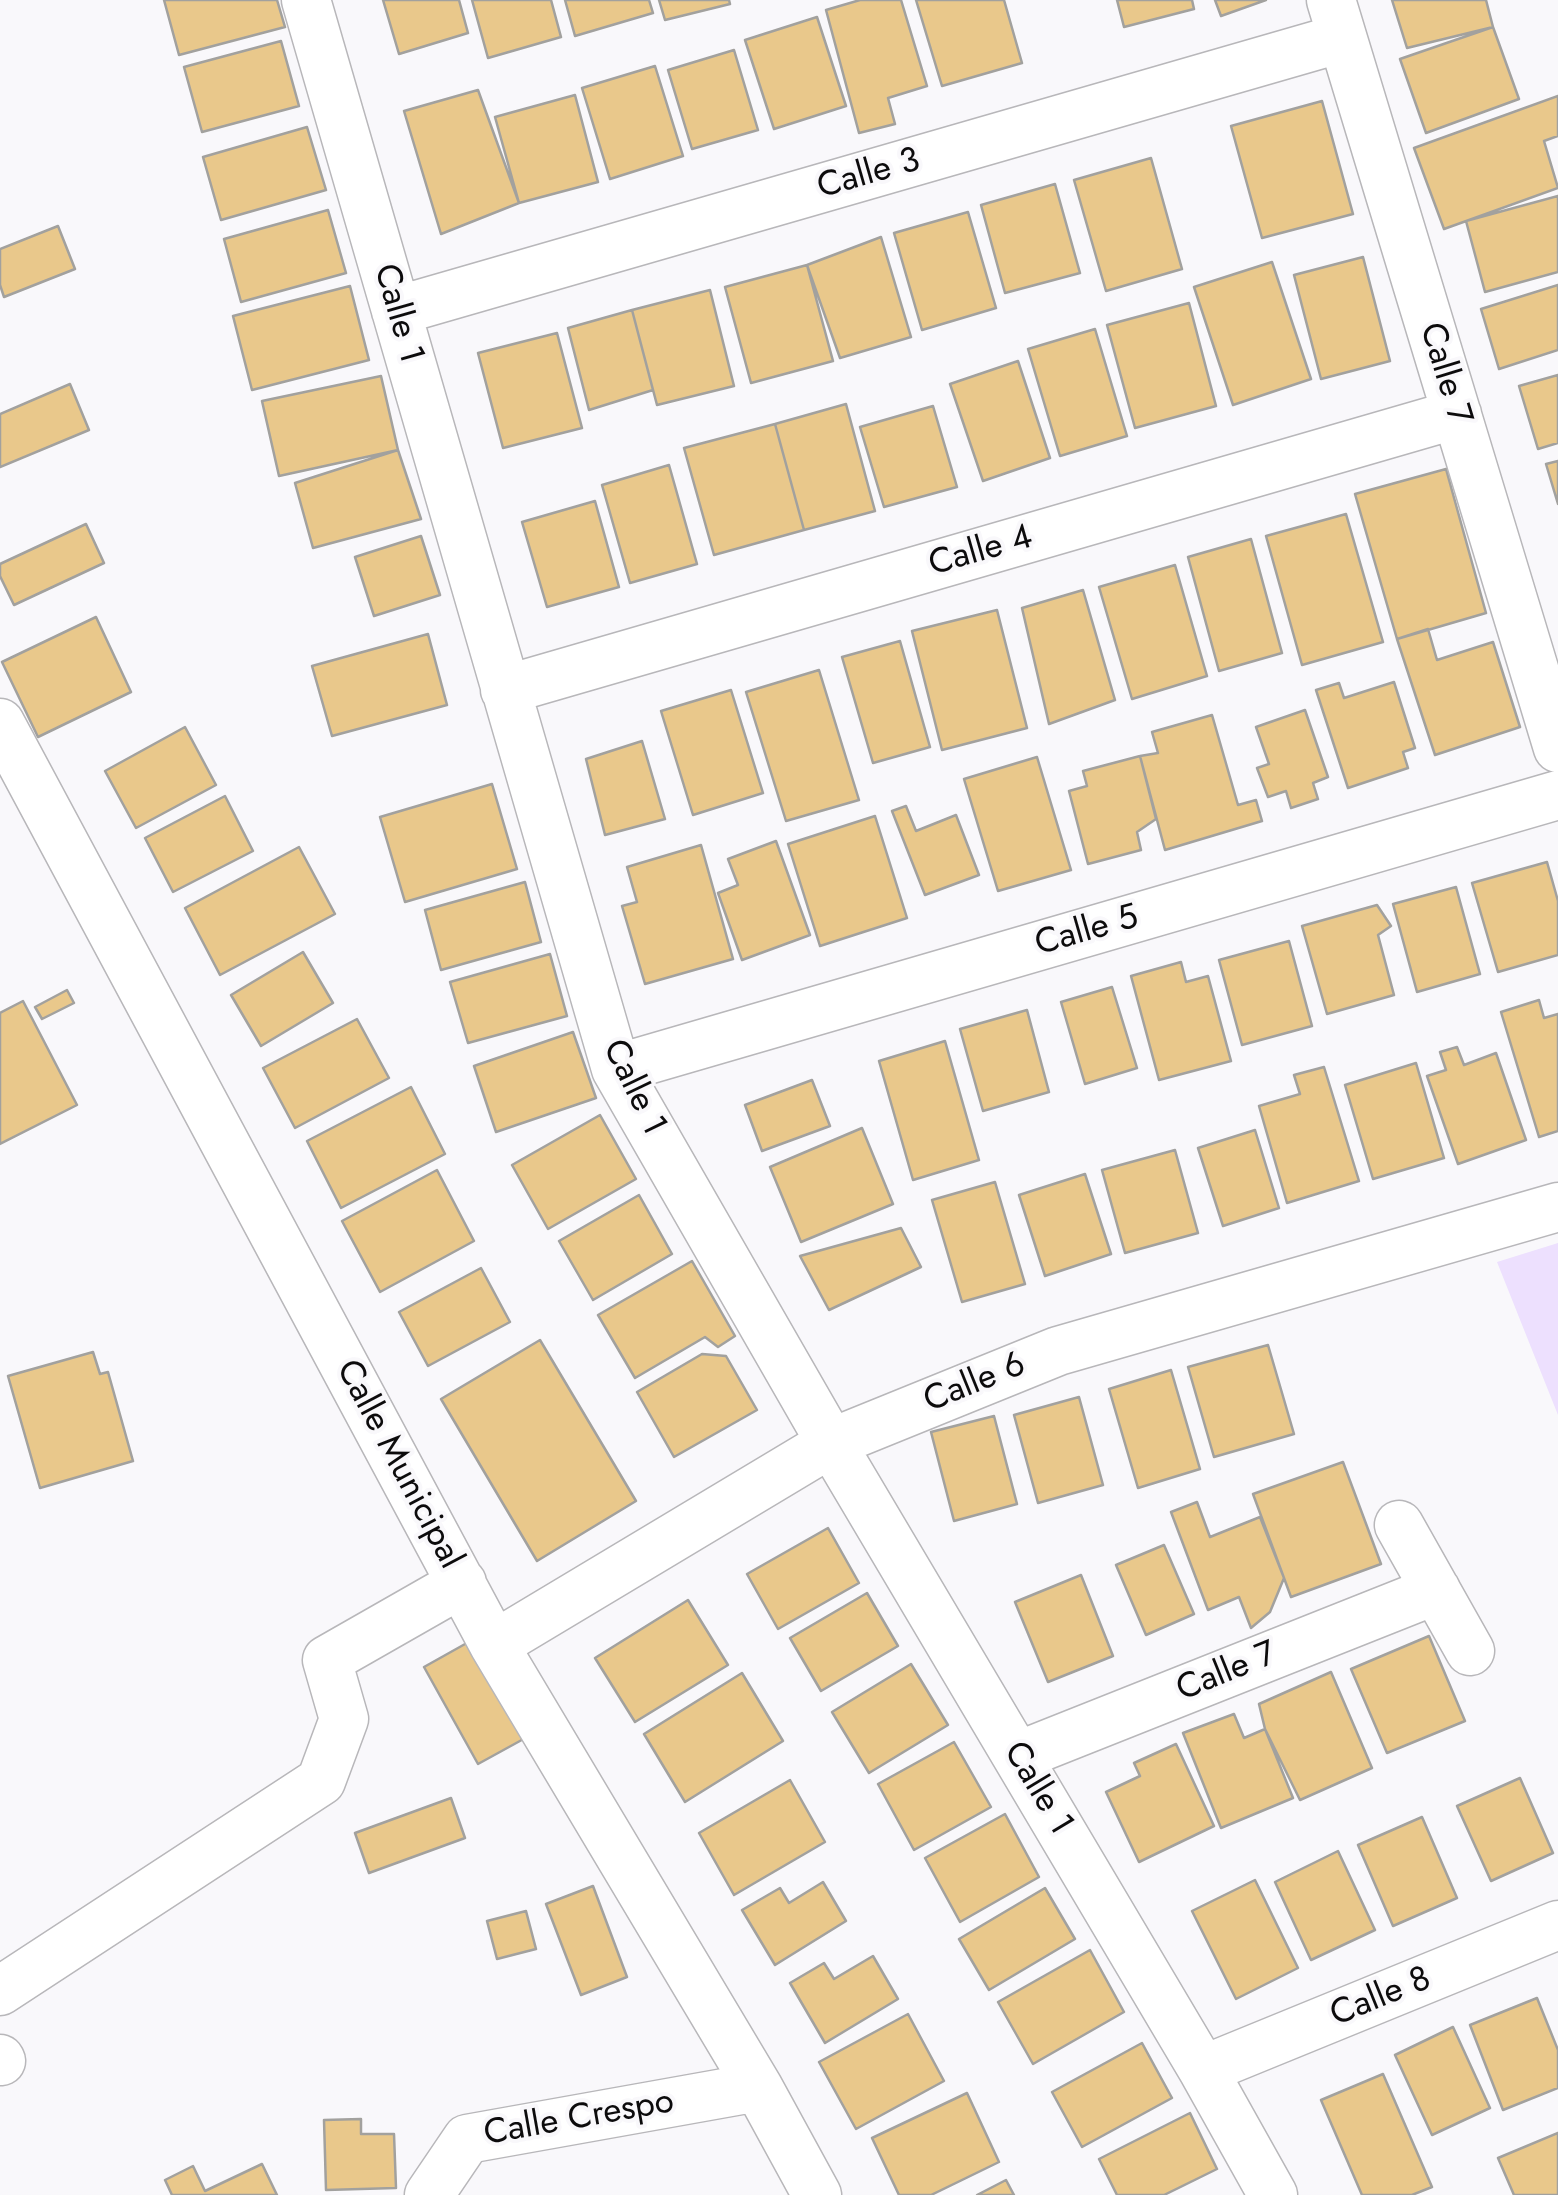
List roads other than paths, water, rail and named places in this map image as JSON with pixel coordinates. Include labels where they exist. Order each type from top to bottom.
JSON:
[{"type":"street","name":"Calle 1","points":[[306,0],[616,1069],[831,1442],[1204,2070],[1273,2195]]},
{"type":"street","name":"Calle 3","points":[[396,312],[1336,19]]},
{"type":"street","name":"Calle 7","points":[[1336,19],[1558,748]]},
{"type":"street","name":"Calle 4","points":[[505,690],[1457,414]]},
{"type":"street","name":"Calle Municipal","points":[[0,723],[494,1645],[758,2088],[817,2195]]},
{"type":"street","name":"Calle 5","points":[[616,1069],[1558,795]]},
{"type":"street","name":"Calle 6","points":[[494,1645],[831,1442],[1058,1350],[1558,1207]]},
{"type":"street","points":[[1399,1525],[1470,1651]]},
{"type":"street","points":[[0,1990],[321,1781],[344,1720],[327,1660],[462,1583]]},
{"type":"street","name":"Calle 7","points":[[1018,1756],[1436,1590]]},
{"type":"street","name":"Calle 8","points":[[1204,2070],[1558,1925]]},
{"type":"street","name":"Calle Crespo","points":[[429,2195],[467,2139],[758,2088]]}]
